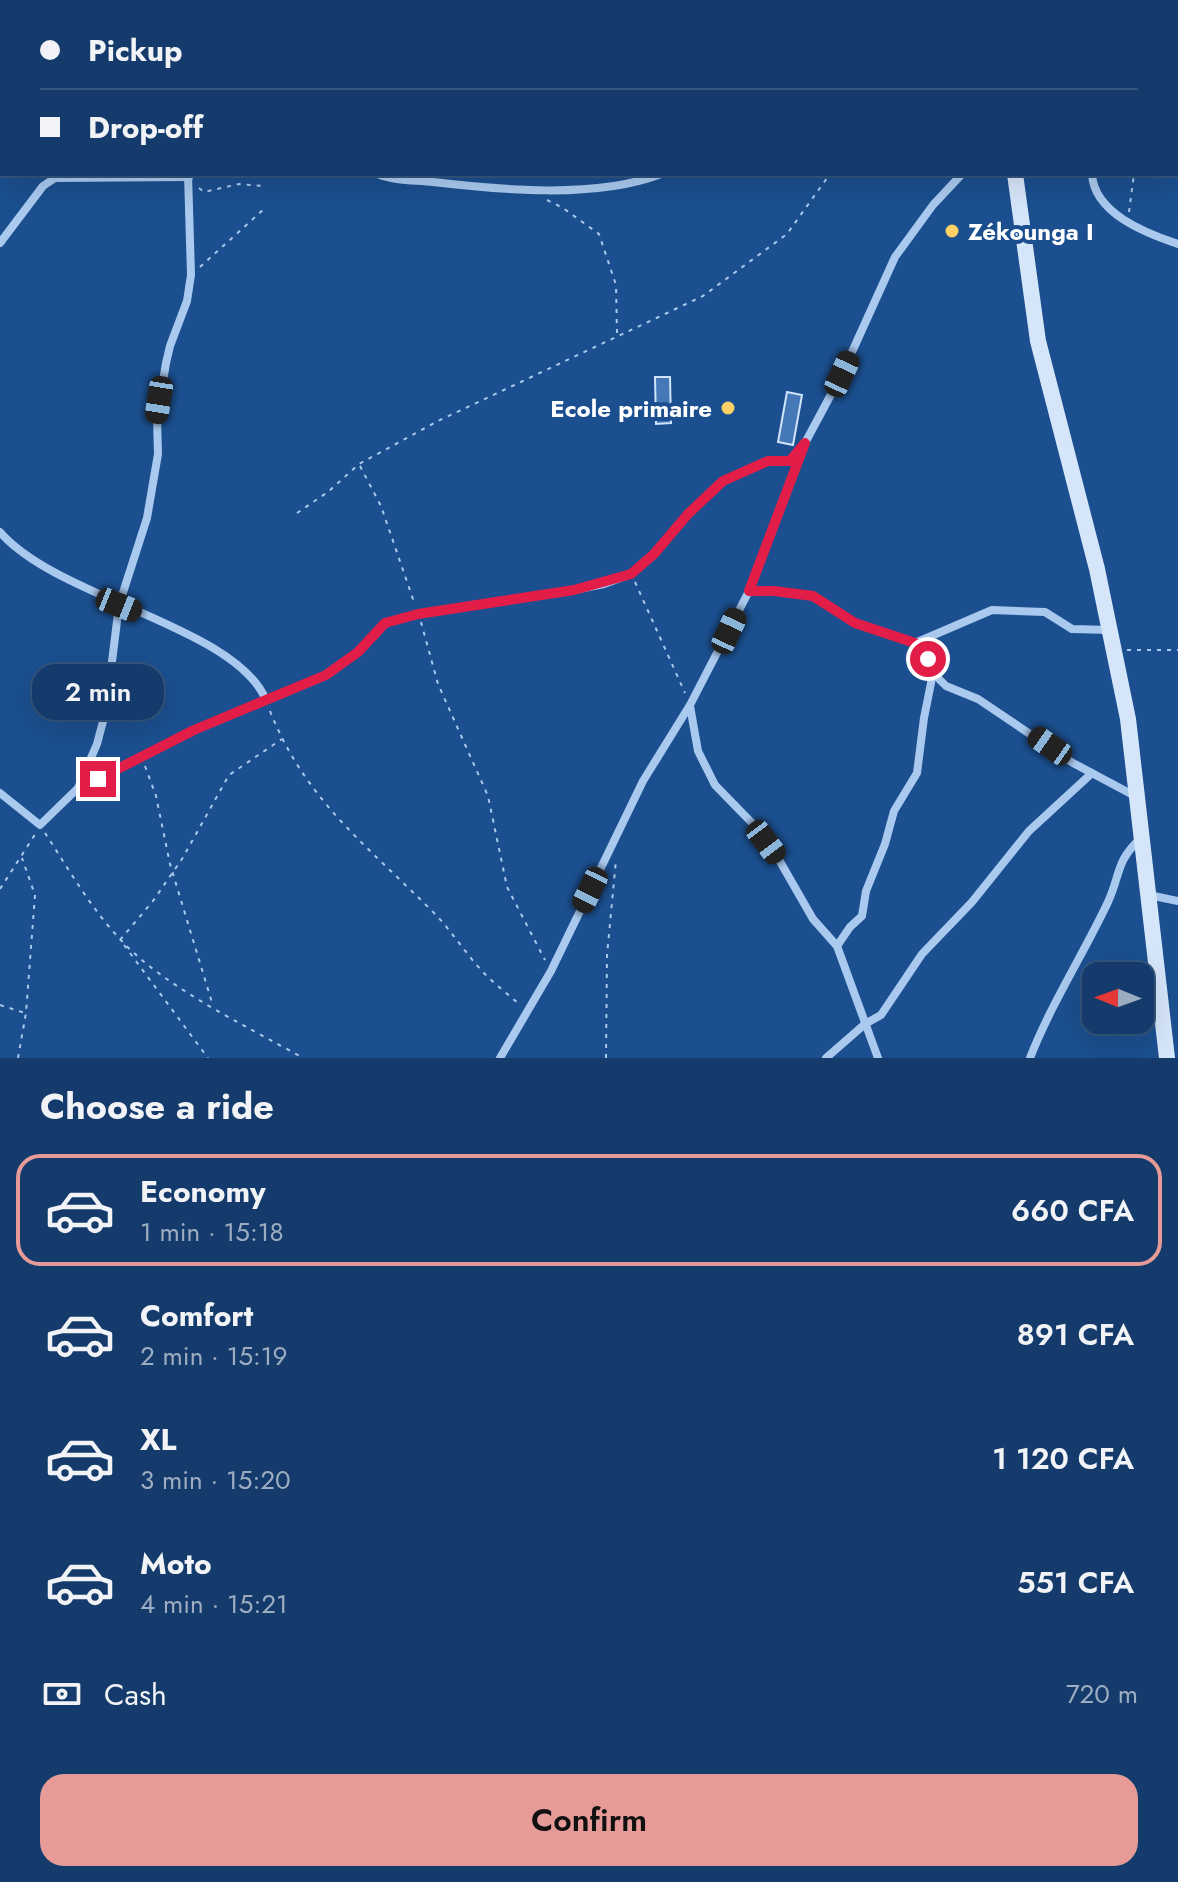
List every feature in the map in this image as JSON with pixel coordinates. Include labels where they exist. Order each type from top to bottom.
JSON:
[{"type":"street","points":[[0,243],[43,186],[55,178],[189,176],[191,275],[181,321],[170,346],[159,400],[158,454],[147,518],[119,605],[106,710],[97,744],[77,789]]},
{"type":"street","points":[[393,176],[490,189],[526,190],[628,184],[654,176]]},
{"type":"street","points":[[500,1058],[551,971],[643,781],[690,705],[749,591],[805,443],[842,374],[895,257],[933,205],[960,176]]},
{"type":"street","points":[[1015,176],[1038,341],[1097,569],[1128,719],[1167,1058]]},
{"type":"street","points":[[1092,176],[1096,194],[1103,203],[1155,236],[1178,244]]},
{"type":"street","points":[[0,793],[40,825],[77,789],[194,730],[326,675],[358,652],[385,623],[418,614],[604,584],[631,574],[723,481],[768,461],[790,461],[805,443]]},
{"type":"street","points":[[0,532],[21,553],[119,605],[167,624],[224,656],[248,675],[266,700]]},
{"type":"street","points":[[749,591],[813,596],[855,623],[915,643],[923,651],[933,673],[946,686],[997,711],[1092,773],[1136,797]]},
{"type":"street","points":[[915,643],[992,610],[1045,612],[1072,629],[1110,630]]},
{"type":"street","points":[[837,946],[862,916],[866,891],[882,853],[894,811],[917,773],[933,673]]},
{"type":"street","points":[[690,705],[698,751],[715,785],[754,825],[778,858],[813,919],[837,946],[878,1058]]},
{"type":"street","points":[[826,1058],[865,1024],[881,1015],[922,954],[972,902],[1029,831],[1092,773]]},
{"type":"street","points":[[1030,1058],[1042,1026],[1109,899],[1121,859],[1141,837]]},
{"type":"street","points":[[1149,895],[1178,901]]},
{"type":"path","points":[[189,176],[204,192],[239,184],[263,186]]},
{"type":"path","points":[[525,176],[526,190],[563,208],[599,234],[616,285],[618,335]]},
{"type":"path","points":[[297,513],[328,492],[359,464],[438,421],[703,296],[787,234],[829,176]]},
{"type":"path","points":[[1127,220],[1134,176]]},
{"type":"path","points":[[191,275],[264,209]]},
{"type":"path","points":[[359,464],[381,506],[438,684],[488,796],[507,887],[551,971]]},
{"type":"path","points":[[631,574],[659,630],[690,705]]},
{"type":"path","points":[[1114,650],[1178,650]]},
{"type":"path","points":[[266,700],[282,739],[316,795],[369,852],[437,917],[484,973],[527,1011]]},
{"type":"path","points":[[119,939],[153,901],[173,872],[229,775],[282,739]]},
{"type":"path","points":[[142,758],[156,796],[173,872],[213,1007]]},
{"type":"path","points":[[0,889],[40,825],[81,889],[208,1058]]},
{"type":"path","points":[[18,1058],[26,1013],[35,895],[22,857]]},
{"type":"path","points":[[606,1058],[607,955],[616,860]]},
{"type":"path","points":[[119,939],[163,976],[303,1058]]},
{"type":"path","points":[[0,1005],[26,1013]]},
{"type":"building","points":[[655,377],[670,377],[671,423],[656,424]]},
{"type":"building","points":[[787,392],[802,395],[793,445],[778,442]]},
{"type":"place","name":"Zékounga I","points":[[952,231]]},
{"type":"place","name":"Ecole primaire","points":[[728,408]]},
{"type":"route","points":[[98,779],[194,730],[326,675],[358,652],[385,623],[418,614],[574,590],[631,574],[723,481],[768,461],[790,461],[805,443],[749,591],[813,596],[855,623],[877,633],[915,643],[928,659]]}]
